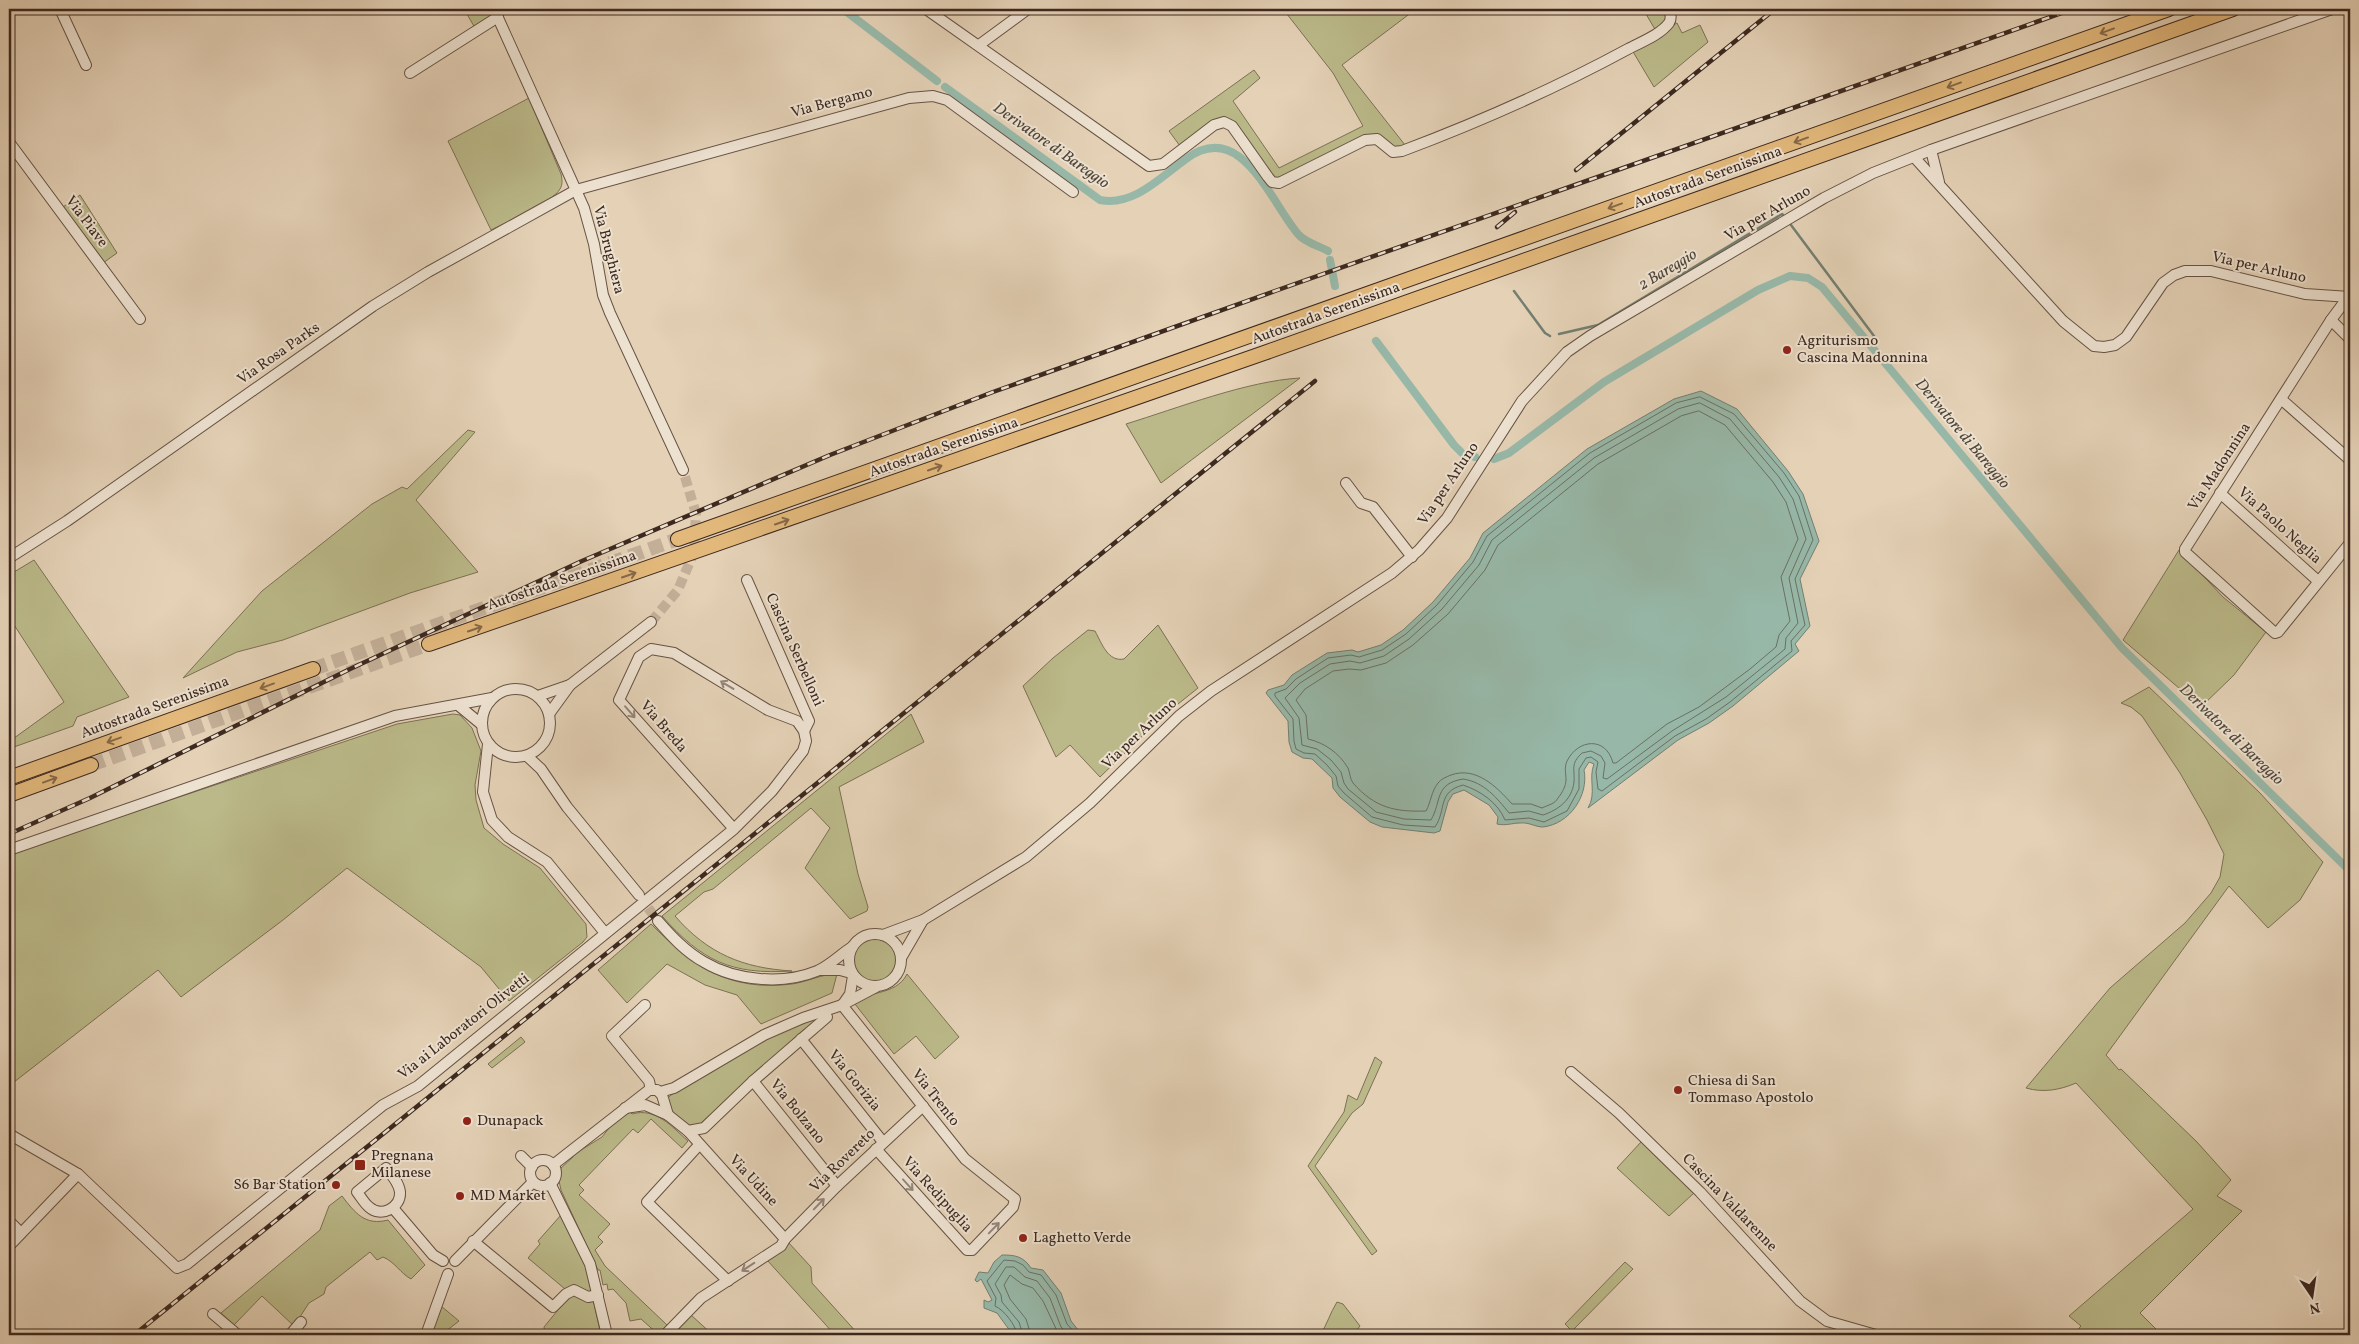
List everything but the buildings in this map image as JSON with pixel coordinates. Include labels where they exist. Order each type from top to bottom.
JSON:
[{"type":"highway","name":"Autostrada Serenissima","points":[[678,539],[2169,9]]},
{"type":"highway","name":"Autostrada Serenissima","points":[[429,644],[1255,356],[2233,9]]},
{"type":"highway","name":"Autostrada Serenissima","points":[[9,778],[313,669]]},
{"type":"highway","points":[[9,795],[92,765]]},
{"type":"street","points":[[60,9],[86,64]]},
{"type":"street","points":[[926,9],[1149,166],[1163,164],[1214,124],[1224,122],[1232,126],[1270,180],[1279,183],[1365,140],[1377,139],[1393,152],[1402,151],[1495,112],[1595,67],[1652,36],[1669,23],[1671,17],[1669,9]]},
{"type":"street","points":[[937,16],[946,9]]},
{"type":"street","points":[[979,45],[1028,9]]},
{"type":"street","points":[[1913,157],[2332,9]]},
{"type":"street","points":[[410,73],[496,13]]},
{"type":"street","name":"Via Brughiera","points":[[496,13],[576,190],[589,225],[599,277],[610,313],[683,470]]},
{"type":"street","name":"Via Bergamo","points":[[576,190],[817,122],[926,95],[947,100],[1073,192]]},
{"type":"street","name":"Via Piave","points":[[9,142],[140,320]]},
{"type":"street","name":"Via per Arluno","points":[[1931,150],[1939,183]]},
{"type":"street","name":"Via per Arluno","points":[[820,970],[864,936],[882,935],[923,920],[1026,857],[1090,803],[1165,728],[1211,691],[1384,578],[1412,557],[1447,518],[1522,401],[1567,352],[1598,331],[1824,198],[1872,173],[1913,157],[1939,183],[2063,321],[2094,346],[2104,348],[2116,345],[2126,337],[2163,283],[2174,275],[2185,271],[2211,271],[2305,294],[2349,297]]},
{"type":"street","name":"Via Rosa Parks","points":[[9,558],[75,516],[373,306],[428,272],[576,190]]},
{"type":"street","name":"Via Madonnina","points":[[2318,581],[2278,632],[2275,633],[2185,552],[2185,549],[2331,320],[2349,297]]},
{"type":"street","points":[[2331,320],[2350,338]]},
{"type":"street","points":[[2281,399],[2350,460]]},
{"type":"street","points":[[1346,483],[1361,503],[1374,508],[1412,557]]},
{"type":"street","name":"Via Paolo Neglia","points":[[2220,493],[2318,581]]},
{"type":"street","points":[[2318,581],[2350,543]]},
{"type":"street","name":"Cascina Serbelloni","points":[[747,580],[809,721],[804,731]]},
{"type":"street","points":[[549,714],[570,685],[652,622]]},
{"type":"street","name":"Via Breda","points":[[734,830],[619,700],[639,657],[652,649],[674,653],[768,710],[796,721],[804,731]]},
{"type":"street","points":[[538,696],[570,685]]},
{"type":"street","points":[[486,769],[499,759],[527,756],[540,748],[549,732],[549,714],[545,704],[538,696],[520,689],[500,692],[492,698],[486,705],[481,724],[488,744],[501,754],[509,757]]},
{"type":"street","points":[[9,850],[395,716],[492,698]]},
{"type":"street","points":[[458,705],[481,724]]},
{"type":"street","name":"Via ai Laboratori Olivetti","points":[[9,1134],[78,1174],[177,1268],[187,1264],[383,1105],[418,1086],[734,830],[772,791],[803,751],[806,741],[804,731]]},
{"type":"street","points":[[488,744],[483,792],[492,820],[508,837],[548,862],[605,933]]},
{"type":"street","points":[[540,748],[541,769]]},
{"type":"street","points":[[527,756],[541,769],[567,807],[639,895]]},
{"type":"street","name":"Via per Arluno","points":[[552,1165],[625,1108],[654,1099],[764,1035],[803,1018],[842,1005],[893,980],[899,972],[901,958],[923,920]]},
{"type":"street","points":[[658,921],[679,943],[698,958],[730,973],[754,978],[780,979],[807,975],[820,970],[840,970],[852,974],[862,984],[876,987]]},
{"type":"street","points":[[882,935],[897,945],[901,958]]},
{"type":"street","points":[[842,1005],[850,994],[852,974],[849,956],[852,947]]},
{"type":"street","points":[[646,1005],[612,1036],[649,1081],[654,1099]]},
{"type":"street","name":"Via Trento","points":[[842,1005],[965,1160],[1014,1199]]},
{"type":"street","points":[[688,1131],[704,1128],[753,1081],[827,1017]]},
{"type":"street","name":"Via Gorizia","points":[[801,1039],[880,1146]]},
{"type":"street","name":"Cascina Valdarenne","points":[[1571,1072],[1619,1113],[1700,1192],[1800,1301],[1819,1317],[1838,1325],[1876,1335]]},
{"type":"street","name":"Via Bolzano","points":[[753,1081],[837,1186]]},
{"type":"street","name":"Via Udine","points":[[654,1099],[668,1116],[688,1131],[785,1238]]},
{"type":"street","name":"Via Rovereto","points":[[665,1335],[701,1298],[780,1246],[785,1238],[837,1186],[923,1106]]},
{"type":"street","points":[[699,1145],[648,1202],[728,1281]]},
{"type":"street","name":"Via Redipuglia","points":[[880,1146],[966,1250],[972,1250],[1013,1207],[1014,1199]]},
{"type":"street","points":[[521,1156],[532,1167]]},
{"type":"street","points":[[542,1161],[552,1165],[555,1173],[550,1184],[539,1185],[533,1182],[530,1174],[532,1167],[542,1161]]},
{"type":"street","points":[[386,1168],[398,1184],[400,1193],[398,1202],[393,1208],[382,1212],[375,1211],[369,1208],[357,1192],[386,1168]]},
{"type":"street","points":[[9,1246],[78,1174]]},
{"type":"street","points":[[455,1260],[533,1182]]},
{"type":"street","points":[[550,1184],[590,1264],[607,1335]]},
{"type":"street","points":[[393,1208],[432,1255],[443,1262]]},
{"type":"street","points":[[9,1222],[21,1233]]},
{"type":"street","points":[[473,1241],[553,1308],[566,1294],[574,1290],[588,1297],[598,1295]]},
{"type":"street","points":[[448,1274],[442,1269],[443,1262],[448,1258],[455,1260]]},
{"type":"street","points":[[426,1335],[448,1274],[455,1271],[457,1264],[455,1260]]},
{"type":"street","points":[[213,1314],[238,1335]]},
{"type":"street","points":[[290,1335],[301,1322]]},
{"type":"shaded area","points":[[464,9],[488,9],[492,18],[475,28]]},
{"type":"shaded area","points":[[1283,9],[1416,9],[1342,65],[1405,145],[1398,149],[1375,137],[1276,181],[1231,122],[1180,146],[1169,131],[1254,70],[1260,78],[1233,101],[1279,168],[1363,126],[1333,73]]},
{"type":"shaded area","points":[[1643,9],[1667,9],[1669,17],[1656,31]]},
{"type":"shaded area","points":[[1677,23],[1682,33],[1700,25],[1708,42],[1654,87],[1632,50]]},
{"type":"shaded area","points":[[529,98],[561,174],[562,185],[556,194],[548,200],[491,230],[448,141]]},
{"type":"shaded area","points":[[80,195],[117,253],[103,263],[63,207]]},
{"type":"shaded area","points":[[1300,378],[1161,483],[1126,424],[1235,390],[1279,380]]},
{"type":"shaded area","points":[[468,430],[475,432],[416,500],[478,572],[410,593],[283,640],[237,652],[183,678],[262,591],[372,504],[402,487],[407,489]]},
{"type":"shaded area","points":[[2179,550],[2223,597],[2266,632],[2234,675],[2201,707],[2123,640]]},
{"type":"shaded area","points":[[34,560],[129,697],[77,717],[73,726],[14,747],[10,741],[64,702],[9,617],[9,575]]},
{"type":"shaded area","points":[[1158,625],[1198,688],[1163,716],[1100,777],[1070,745],[1056,757],[1023,686],[1053,658],[1088,630],[1095,631],[1110,655],[1114,658],[1124,659]]},
{"type":"shaded area","points":[[2149,687],[2260,793],[2323,862],[2300,900],[2268,928],[2229,886],[2106,1055],[2119,1070],[2121,1069],[2197,1142],[2231,1180],[2217,1196],[2242,1211],[2140,1313],[2162,1335],[2111,1335],[2109,1332],[2106,1335],[2073,1335],[2081,1326],[2069,1316],[2193,1209],[2076,1083],[2051,1090],[2026,1088],[2110,988],[2185,923],[2211,893],[2220,877],[2224,854],[2207,820],[2180,773],[2142,716],[2131,707],[2121,703]]},
{"type":"shaded area","points":[[453,714],[460,715],[472,728],[481,751],[475,785],[476,800],[484,828],[503,844],[540,868],[586,924],[587,937],[583,942],[509,1001],[481,967],[347,868],[283,920],[181,997],[158,970],[9,1086],[9,854],[397,724]]},
{"type":"shaded area","points":[[911,714],[924,742],[839,787],[858,874],[868,907],[867,911],[850,919],[805,868],[830,828],[811,808],[713,889],[704,892],[675,916],[700,940],[728,957],[758,966],[792,971],[771,972],[752,970],[719,962],[691,944],[662,916]]},
{"type":"shaded area","points":[[651,924],[697,964],[731,980],[749,984],[792,984],[825,975],[837,974],[832,993],[761,1024],[737,995],[705,985],[667,964],[627,1003],[598,970]]},
{"type":"shaded area","points":[[871,939],[879,939],[890,945],[896,960],[890,975],[879,981],[871,981],[860,975],[854,964],[854,956],[860,945]]},
{"type":"shaded area","points":[[907,974],[959,1037],[935,1059],[916,1036],[894,1054],[855,1004],[865,997],[895,986]]},
{"type":"shaded area","points":[[822,1016],[802,1031],[700,1124],[688,1127],[668,1111],[668,1098],[671,1095],[767,1038]]},
{"type":"shaded area","points":[[521,1037],[525,1042],[492,1068],[488,1064]]},
{"type":"shaded area","points":[[1375,1057],[1382,1062],[1363,1104],[1352,1113],[1315,1166],[1377,1251],[1372,1255],[1308,1166],[1344,1112],[1348,1095],[1357,1100]]},
{"type":"shaded area","points":[[630,1112],[632,1114],[649,1113],[656,1116],[670,1124],[688,1141],[682,1148],[651,1119],[638,1133],[633,1129],[579,1185],[584,1190],[579,1195],[610,1224],[598,1237],[603,1242],[595,1250],[605,1266],[667,1325],[659,1335],[641,1319],[630,1321],[626,1303],[613,1289],[608,1290],[607,1284],[603,1285],[600,1270],[598,1270],[561,1190],[559,1181],[560,1169],[573,1155],[602,1137],[613,1123]]},
{"type":"shaded area","points":[[1641,1142],[1694,1193],[1669,1216],[1617,1168]]},
{"type":"shaded area","points":[[342,1196],[361,1217],[373,1221],[388,1220],[425,1265],[411,1279],[387,1259],[383,1257],[377,1260],[370,1252],[326,1287],[324,1294],[309,1303],[294,1326],[262,1296],[234,1325],[221,1313],[320,1230],[329,1206]]},
{"type":"shaded area","points":[[561,1215],[586,1267],[601,1335],[545,1335],[544,1327],[571,1294],[528,1258],[540,1244],[538,1241]]},
{"type":"shaded area","points":[[788,1242],[811,1267],[812,1283],[859,1335],[835,1335],[767,1260]]},
{"type":"shaded area","points":[[1625,1262],[1633,1269],[1572,1331],[1565,1324]]},
{"type":"shaded area","points":[[1337,1302],[1343,1304],[1360,1326],[1353,1335],[1320,1335],[1332,1310]]},
{"type":"shaded area","points":[[441,1306],[459,1321],[441,1335],[430,1335]]},
{"type":"shaded area","points":[[691,1315],[713,1335],[669,1335]]},
{"type":"water","points":[[1701,391],[1737,409],[1788,471],[1803,494],[1819,541],[1800,579],[1810,626],[1795,644],[1799,651],[1733,706],[1709,723],[1678,740],[1588,808],[1592,797],[1592,770],[1594,764],[1589,762],[1584,770],[1584,789],[1575,807],[1562,820],[1553,825],[1543,827],[1523,823],[1497,824],[1498,817],[1489,805],[1464,790],[1453,794],[1448,802],[1440,831],[1434,833],[1382,827],[1370,822],[1340,797],[1333,788],[1332,778],[1312,759],[1303,758],[1292,752],[1289,742],[1288,721],[1266,693],[1268,690],[1284,685],[1292,675],[1327,653],[1352,650],[1358,652],[1381,645],[1403,630],[1433,602],[1470,558],[1483,533],[1587,449],[1674,399]]},
{"type":"water","name":"Laghetto Verde","points":[[1002,1255],[1018,1257],[1031,1268],[1043,1270],[1061,1293],[1071,1321],[1082,1335],[1013,1335],[997,1313],[984,1308],[984,1300],[988,1302],[992,1300],[981,1279],[977,1282],[975,1280],[979,1272],[988,1273],[994,1262]]},
{"type":"waterway","name":"Derivatore di Bareggio","points":[[843,9],[937,81]]},
{"type":"waterway","name":"Derivatore di Bareggio","points":[[945,87],[1100,200],[1112,201],[1135,195],[1157,182],[1186,159],[1205,149],[1223,149],[1238,156],[1252,169],[1301,237],[1328,251]]},
{"type":"waterway","name":"2 Bareggio","points":[[1559,334],[1598,325],[1783,215]]},
{"type":"waterway","name":"2 Bareggio","points":[[1791,225],[1874,336],[1869,345]]},
{"type":"waterway","name":"Derivatore di Bareggio","points":[[1330,260],[1335,286]]},
{"type":"waterway","name":"Derivatore di Bareggio","points":[[1494,459],[1509,453],[1604,382],[1758,290],[1790,276],[1808,278],[1822,287],[2122,648],[2350,871]]},
{"type":"waterway","name":"2 Bareggio","points":[[1514,291],[1545,333],[1550,336]]},
{"type":"waterway","name":"Derivatore di Bareggio","points":[[1376,341],[1454,445],[1463,454],[1475,457]]},
{"type":"tunnel","points":[[651,622],[678,590],[694,552],[696,514],[683,470]]},
{"type":"tunnel","points":[[313,669],[678,539]]},
{"type":"tunnel","points":[[91,765],[429,644]]},
{"type":"tunnel","points":[[639,896],[658,921]]},
{"type":"railway","points":[[1576,170],[1775,9]]},
{"type":"railway","points":[[9,834],[90,798],[350,669],[582,561],[830,455],[993,392],[2073,9]]},
{"type":"railway","points":[[1497,227],[1515,212]]},
{"type":"railway","points":[[134,1335],[1315,381]]},
{"type":"place","name":"Agriturismo Cascina Madonnina","points":[[1787,350]]},
{"type":"place","name":"Chiesa di San Tommaso Apostolo","points":[[1678,1090]]},
{"type":"place","name":"Dunapack","points":[[467,1121]]},
{"type":"place","name":"Pregnana Milanese","points":[[360,1165]]},
{"type":"place","name":"S6 Bar Station","points":[[336,1185]]},
{"type":"place","name":"MD Market","points":[[460,1196]]},
{"type":"place","name":"Laghetto Verde","points":[[1023,1238]]}]
